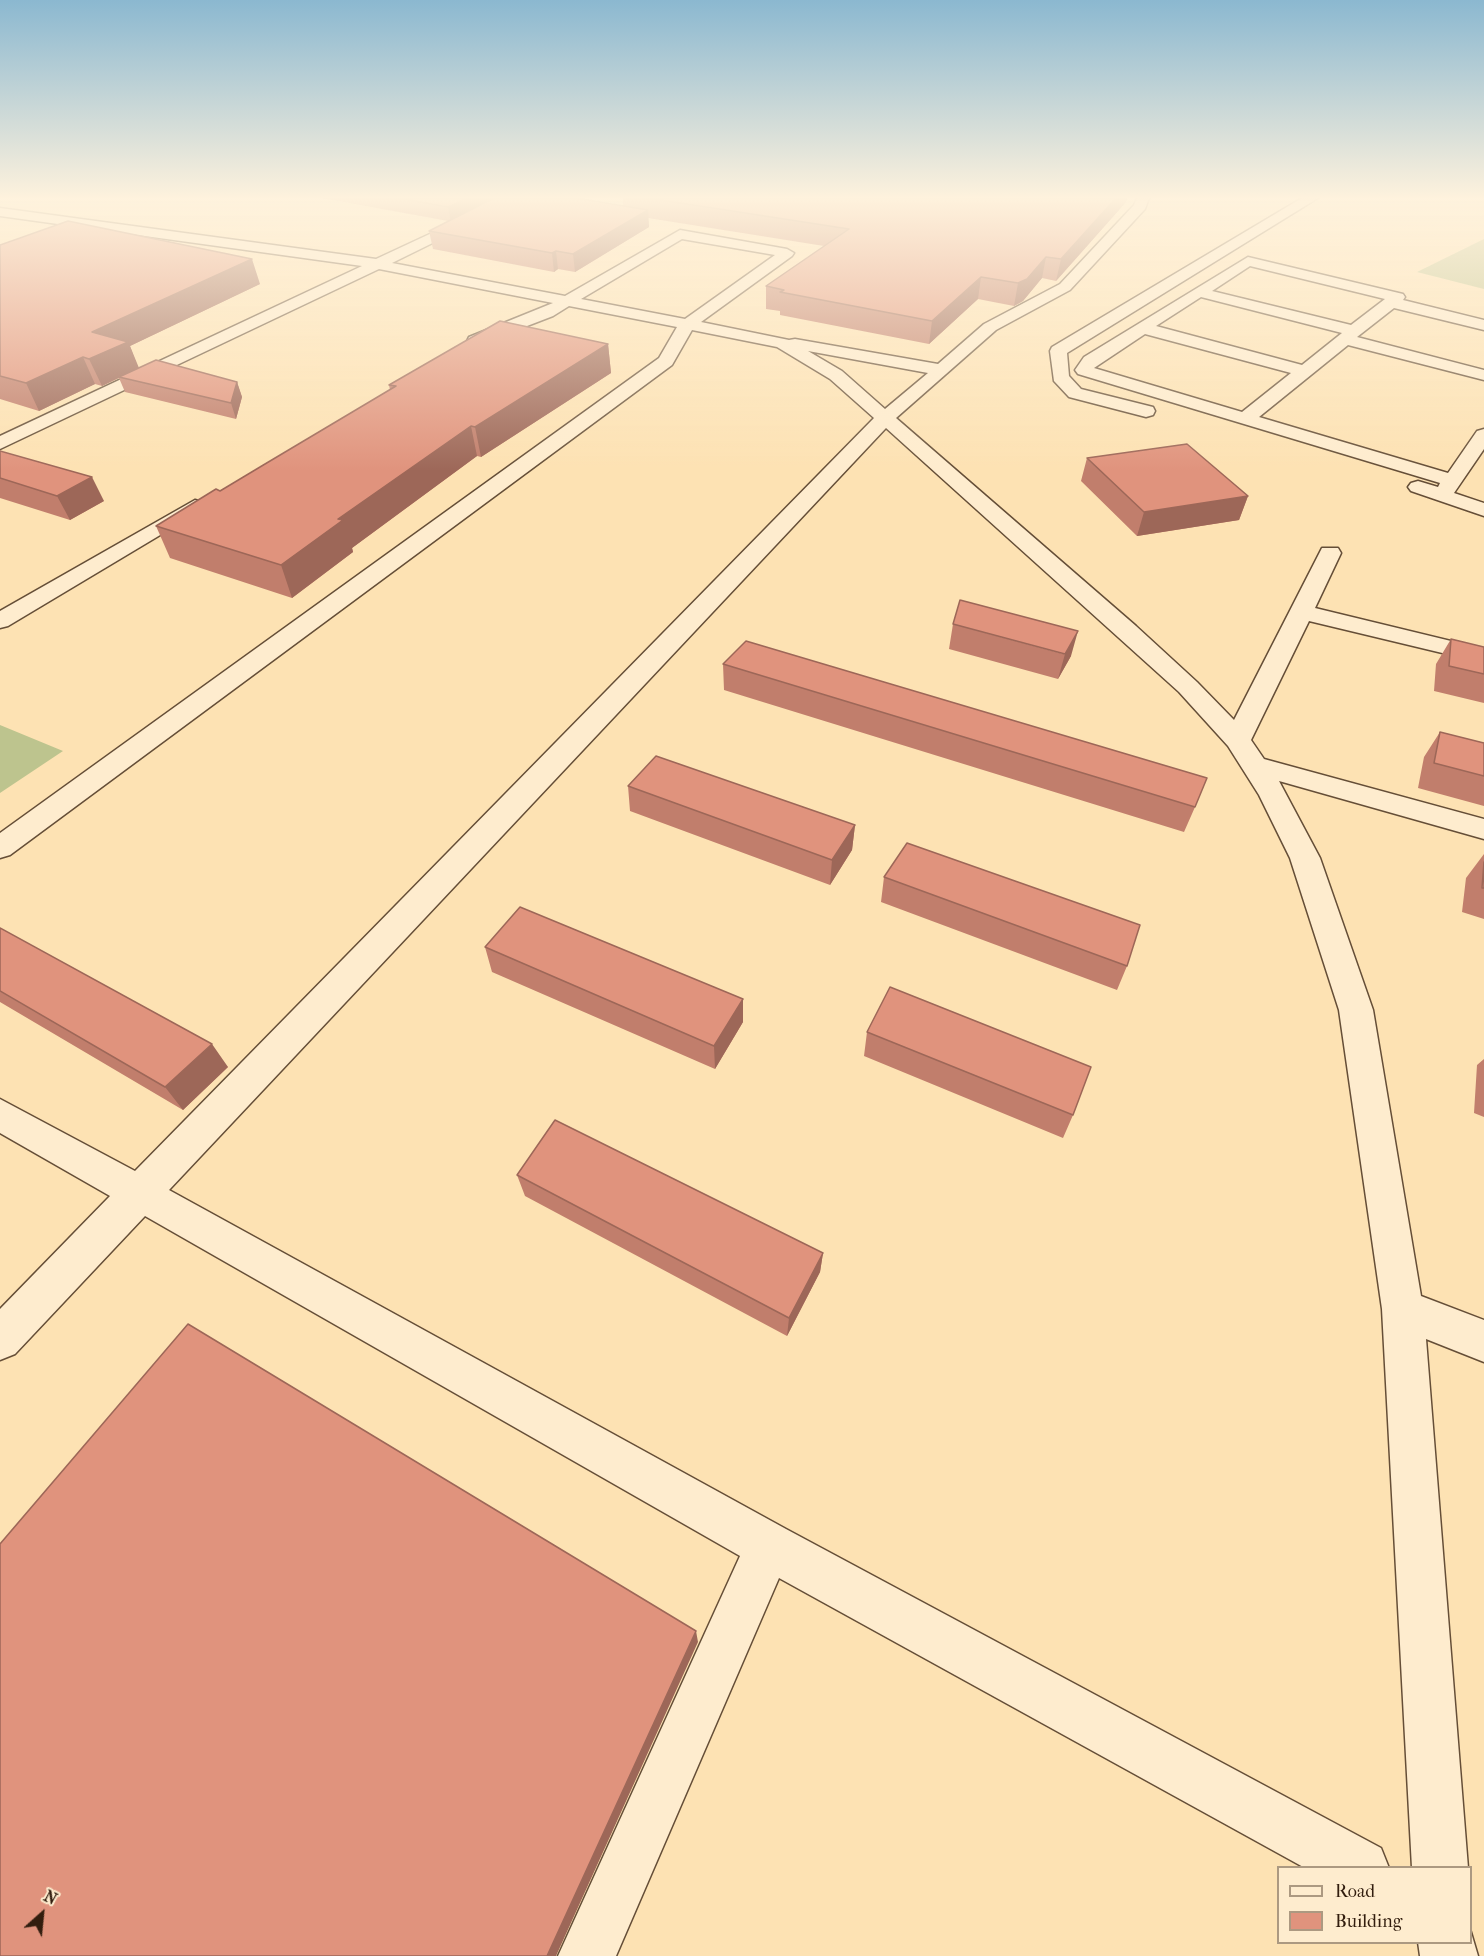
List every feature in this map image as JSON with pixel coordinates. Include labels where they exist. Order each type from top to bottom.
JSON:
[{"type":"street","points":[[0,443],[322,289]]},
{"type":"street","points":[[502,289],[686,326],[782,343],[817,346],[942,370]]},
{"type":"street","points":[[458,352],[488,334],[548,313],[587,289]]},
{"type":"street","points":[[0,848],[666,361],[686,326],[737,289]]},
{"type":"street","points":[[0,1339],[884,419],[990,327],[1061,289]]},
{"type":"street","points":[[1160,289],[1058,351],[1060,377],[1075,393],[1167,417]]},
{"type":"street","points":[[1202,289],[1090,362],[1083,370],[1245,419],[1447,486],[1484,510]]},
{"type":"street","points":[[1245,419],[1397,297],[1365,289]]},
{"type":"street","points":[[1198,292],[1484,375]]},
{"type":"street","points":[[1390,302],[1484,325]]},
{"type":"street","points":[[1143,328],[1305,371]]},
{"type":"street","points":[[782,343],[836,375],[1188,687],[1238,741],[1273,794],[1305,858],[1356,1010],[1403,1309],[1440,1866]]},
{"type":"street","points":[[1447,486],[1484,435]]},
{"type":"street","points":[[1271,445],[1484,495]]},
{"type":"street","points":[[0,621],[213,495]]},
{"type":"street","points":[[1238,741],[1330,553]]},
{"type":"street","points":[[1301,612],[1484,656]]},
{"type":"street","points":[[1254,765],[1484,830]]},
{"type":"street","points":[[0,1115],[769,1546],[1357,1866]]},
{"type":"street","points":[[1403,1309],[1484,1341]]},
{"type":"street","points":[[587,1956],[769,1546]]},
{"type":"green space","points":[[0,725],[63,751],[0,793]]},
{"type":"building","points":[[0,289],[186,289],[92,332],[128,342],[89,359],[83,357],[26,383],[0,376]]},
{"type":"building","points":[[781,289],[967,289],[932,321],[780,292],[784,290]]},
{"type":"building","points":[[500,321],[608,344],[475,427],[471,426],[338,519],[343,520],[281,565],[156,526],[216,489],[220,491],[396,386],[389,385]]},
{"type":"building","points":[[156,360],[237,382],[231,403],[119,377]]},
{"type":"building","points":[[1187,444],[1248,496],[1144,512],[1087,458]]},
{"type":"building","points":[[0,451],[92,477],[57,496],[0,478]]},
{"type":"building","points":[[960,600],[1078,631],[1065,654],[953,624]]},
{"type":"building","points":[[1451,639],[1484,647],[1484,674],[1449,666]]},
{"type":"building","points":[[746,641],[1207,778],[1195,807],[723,664]]},
{"type":"building","points":[[1440,732],[1484,743],[1484,776],[1434,763]]},
{"type":"building","points":[[656,756],[855,825],[832,860],[628,786]]},
{"type":"building","points":[[907,843],[1140,925],[1127,966],[884,877]]},
{"type":"building","points":[[1484,862],[1484,888],[1482,888]]},
{"type":"building","points":[[520,907],[743,999],[714,1046],[485,947]]},
{"type":"building","points":[[0,928],[212,1044],[165,1087],[0,991]]},
{"type":"building","points":[[890,987],[1091,1067],[1073,1115],[867,1032]]},
{"type":"building","points":[[555,1120],[823,1253],[789,1318],[517,1175]]},
{"type":"building","points":[[188,1324],[696,1631],[547,1956],[0,1956],[0,1544]]}]
